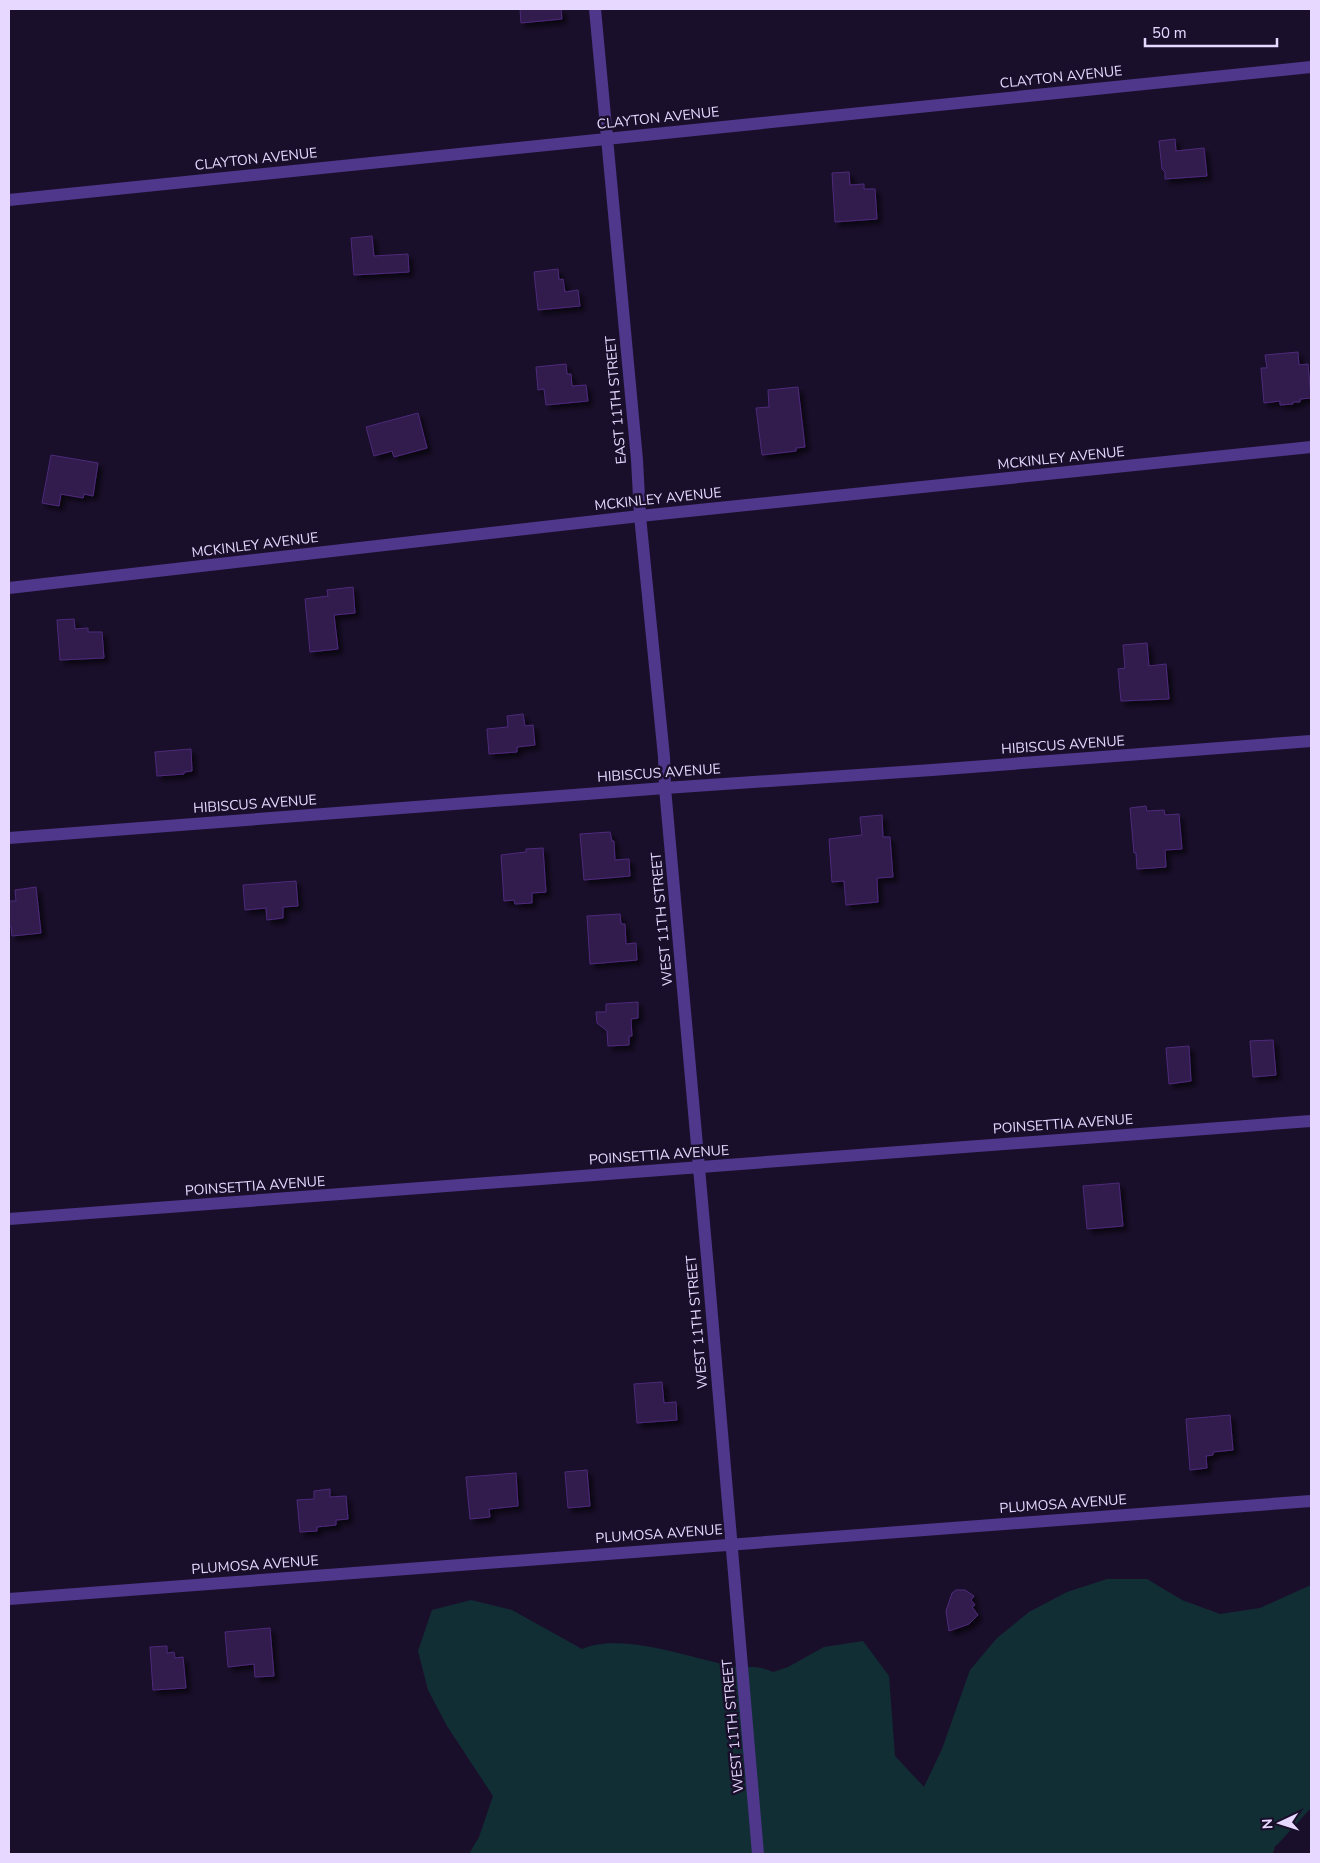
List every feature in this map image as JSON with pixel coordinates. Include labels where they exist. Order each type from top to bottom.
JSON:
[{"type":"street","name":"EAST 11TH STREET","points":[[595,9],[637,460],[640,516],[658,691],[665,788]]},
{"type":"street","name":"CLAYTON AVENUE","points":[[9,200],[1311,67]]},
{"type":"street","name":"MCKINLEY AVENUE","points":[[9,588],[640,516],[1311,447]]},
{"type":"street","name":"HIBISCUS AVENUE","points":[[9,838],[1311,741]]},
{"type":"street","name":"WEST 11TH STREET","points":[[665,788],[733,1543],[758,1854]]},
{"type":"street","name":"POINSETTIA AVENUE","points":[[9,1219],[1311,1121]]},
{"type":"street","name":"PLUMOSA AVENUE","points":[[9,1599],[733,1543],[1311,1501]]},
{"type":"green space","points":[[1107,1579],[1147,1579],[1182,1600],[1220,1614],[1260,1608],[1311,1585],[1311,1808],[1275,1846],[1273,1853],[469,1854],[479,1837],[493,1796],[447,1726],[428,1690],[418,1651],[432,1610],[471,1600],[512,1610],[582,1649],[617,1643],[636,1645],[732,1666],[758,1668],[773,1672],[788,1667],[824,1647],[863,1641],[889,1676],[895,1756],[924,1787],[942,1749],[970,1670],[997,1638],[1029,1612],[1067,1592]]},
{"type":"building","points":[[520,9],[561,9],[562,19],[521,23]]},
{"type":"building","points":[[1175,139],[1176,151],[1204,148],[1207,176],[1165,179],[1159,141]]},
{"type":"building","points":[[849,172],[850,185],[864,184],[864,189],[875,189],[877,219],[835,222],[832,173]]},
{"type":"building","points":[[372,236],[374,256],[408,254],[409,272],[354,275],[351,238]]},
{"type":"building","points":[[558,269],[559,280],[563,279],[565,292],[578,290],[580,306],[538,310],[534,272]]},
{"type":"building","points":[[1298,352],[1299,365],[1308,364],[1311,398],[1300,399],[1300,402],[1293,402],[1293,404],[1280,405],[1280,401],[1264,403],[1261,368],[1267,368],[1265,355]]},
{"type":"building","points":[[566,364],[567,374],[571,374],[572,386],[586,385],[588,401],[546,405],[544,389],[538,390],[536,367]]},
{"type":"building","points":[[798,387],[805,447],[796,448],[796,451],[762,455],[756,408],[769,407],[768,390]]},
{"type":"building","points":[[418,413],[427,448],[394,457],[392,451],[374,456],[366,427]]},
{"type":"building","points":[[51,455],[98,463],[93,496],[84,494],[83,498],[61,494],[59,506],[42,503]]},
{"type":"building","points":[[353,587],[355,613],[334,615],[338,649],[310,652],[305,599],[328,596],[327,590]]},
{"type":"building","points":[[74,619],[75,629],[88,628],[88,632],[102,632],[104,658],[60,660],[57,620]]},
{"type":"building","points":[[1147,643],[1149,666],[1166,664],[1169,699],[1121,701],[1118,669],[1125,668],[1123,645]]},
{"type":"building","points":[[523,714],[525,726],[533,725],[535,745],[517,747],[517,752],[489,754],[487,729],[508,727],[507,716]]},
{"type":"building","points":[[191,749],[192,771],[184,772],[184,774],[157,776],[155,752]]},
{"type":"building","points":[[1146,806],[1147,811],[1164,810],[1165,815],[1179,814],[1182,849],[1165,850],[1166,867],[1137,869],[1130,808]]},
{"type":"building","points":[[882,815],[883,837],[890,837],[893,877],[877,878],[878,902],[846,905],[844,881],[832,882],[829,839],[862,835],[860,817]]},
{"type":"building","points":[[610,832],[612,841],[614,841],[615,860],[629,859],[630,876],[584,880],[580,834]]},
{"type":"building","points":[[543,848],[546,892],[532,893],[532,903],[515,904],[514,900],[504,901],[501,855],[526,852],[526,849]]},
{"type":"building","points":[[296,881],[298,906],[283,907],[283,918],[267,920],[266,908],[245,910],[243,885]]},
{"type":"building","points":[[36,887],[41,933],[12,936],[11,926],[9,926],[9,901],[16,901],[15,890]]},
{"type":"building","points":[[620,914],[621,924],[625,924],[626,944],[636,943],[637,960],[590,964],[587,916]]},
{"type":"building","points":[[638,1002],[638,1018],[631,1019],[632,1036],[629,1036],[629,1045],[608,1046],[607,1031],[597,1023],[596,1012],[606,1012],[606,1004]]},
{"type":"building","points":[[1273,1040],[1276,1075],[1253,1077],[1250,1041]]},
{"type":"building","points":[[1189,1046],[1191,1081],[1169,1084],[1166,1048]]},
{"type":"building","points":[[1119,1183],[1123,1226],[1087,1229],[1083,1186]]},
{"type":"building","points":[[662,1382],[664,1403],[676,1402],[677,1420],[637,1423],[634,1384]]},
{"type":"building","points":[[1230,1415],[1233,1450],[1213,1452],[1213,1455],[1206,1456],[1207,1468],[1190,1470],[1186,1419]]},
{"type":"building","points":[[587,1470],[590,1506],[568,1508],[565,1472]]},
{"type":"building","points":[[516,1473],[518,1506],[489,1509],[490,1517],[470,1519],[466,1477]]},
{"type":"building","points":[[330,1489],[330,1497],[346,1496],[348,1519],[336,1520],[336,1525],[317,1527],[317,1531],[300,1532],[297,1500],[314,1499],[314,1491]]},
{"type":"building","points":[[956,1590],[965,1590],[974,1596],[971,1600],[975,1605],[972,1607],[978,1615],[969,1624],[949,1631],[946,1611],[952,1593]]},
{"type":"building","points":[[270,1628],[274,1676],[255,1677],[254,1664],[228,1667],[225,1632]]},
{"type":"building","points":[[167,1646],[167,1653],[174,1652],[175,1658],[183,1657],[186,1688],[153,1690],[150,1647]]}]
